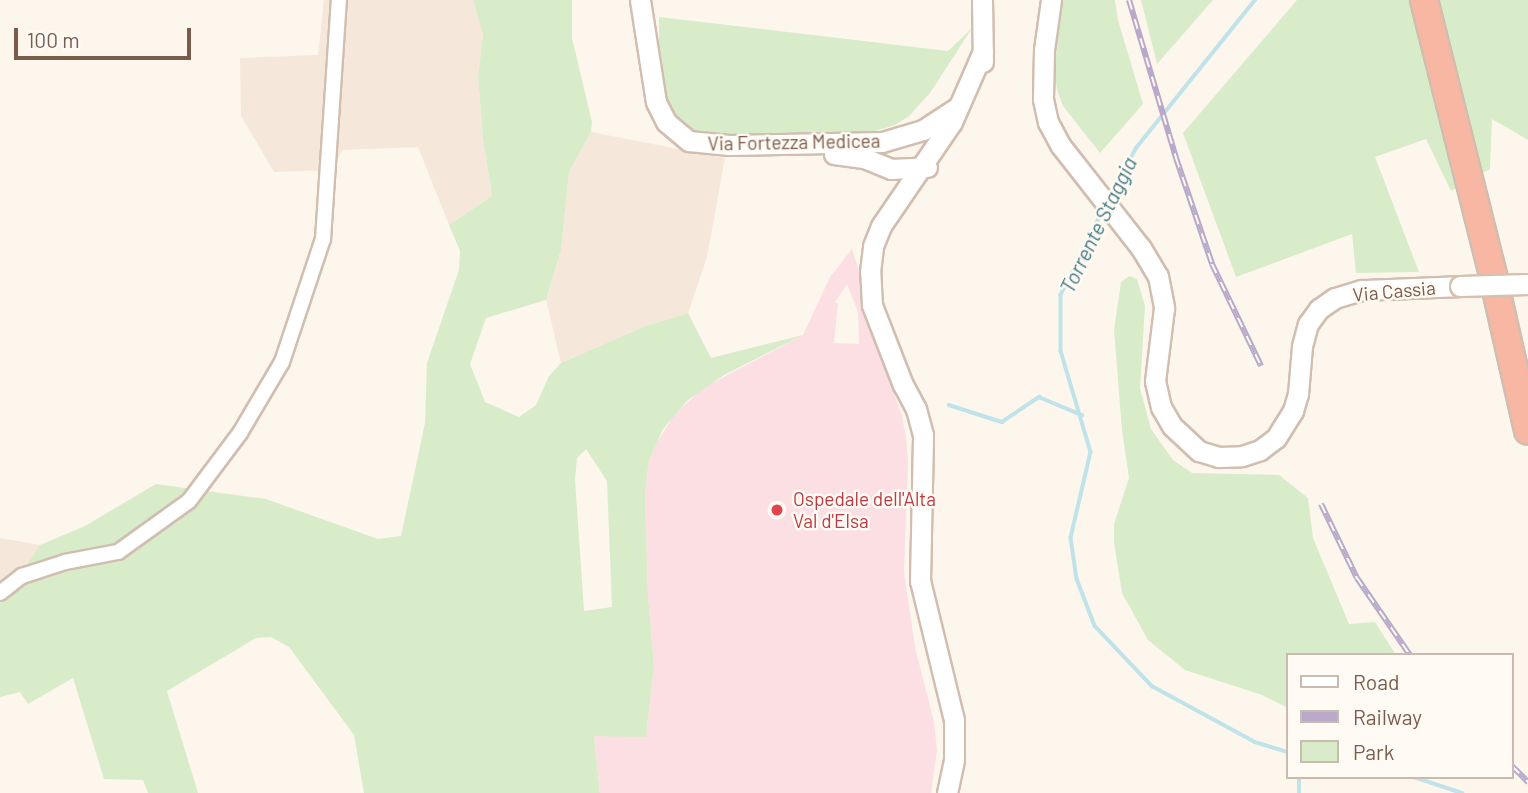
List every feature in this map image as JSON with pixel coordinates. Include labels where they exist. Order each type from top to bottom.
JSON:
[{"type":"highway","points":[[1424,0],[1507,284],[1528,431]]},
{"type":"highway","points":[[1440,0],[1528,374]]},
{"type":"main road","name":"Via Fortezza Medicea","points":[[640,0],[643,39],[656,102],[666,122],[689,141],[729,145],[882,142],[923,130],[964,113]]},
{"type":"main road","points":[[880,324],[880,277],[886,242],[964,113],[983,51],[982,0]]},
{"type":"main road","name":"Via Cassia","points":[[1051,0],[1044,50],[1044,99],[1048,122],[1078,168],[1141,248],[1158,276],[1164,308],[1156,381],[1160,407],[1184,440],[1199,451],[1219,457],[1242,456],[1260,450],[1276,438],[1296,402],[1308,324],[1319,309],[1335,298],[1362,290],[1507,284]]},
{"type":"main road","points":[[945,793],[954,759],[955,729],[922,593],[920,561],[924,442],[916,408],[903,385],[871,298],[872,252],[881,226],[899,198],[948,129],[964,113]]},
{"type":"main road","points":[[689,141],[717,152],[849,155],[885,168],[921,167]]},
{"type":"main road","points":[[885,168],[899,198]]},
{"type":"main road","points":[[903,385],[912,444],[908,546],[911,600],[943,723],[945,793]]},
{"type":"street","points":[[0,593],[22,576],[65,562],[118,552],[189,500],[240,433],[282,362],[323,239],[339,0]]},
{"type":"shaded area","points":[[324,0],[473,0],[483,35],[478,76],[483,140],[492,196],[449,225],[418,147],[343,150],[330,170],[274,172],[241,116],[240,58],[318,55]]},
{"type":"shaded area","points":[[591,132],[725,158],[707,257],[688,313],[643,327],[561,363],[546,300],[561,250],[569,172]]},
{"type":"shaded area","name":"Ospedale dell'Alta Val d'Elsa","points":[[852,249],[863,284],[867,316],[902,416],[908,462],[904,572],[915,647],[934,722],[937,750],[931,793],[600,793],[594,735],[646,736],[654,666],[648,595],[645,494],[649,460],[656,444],[674,415],[703,388],[803,335],[830,277]],"holes":[[[847,284],[858,312],[859,344],[834,343],[838,303],[835,302]]]},
{"type":"shaded area","points":[[0,538],[40,545],[0,604]]},
{"type":"green space","points":[[473,0],[572,0],[572,38],[592,122],[591,132],[569,172],[561,250],[546,300],[486,318],[470,364],[485,402],[519,417],[536,405],[549,376],[561,363],[643,327],[688,313],[711,358],[803,335],[724,375],[688,400],[663,429],[649,460],[645,494],[648,595],[654,666],[646,737],[594,736],[600,793],[364,793],[354,735],[289,647],[271,637],[256,638],[167,691],[198,793],[148,793],[143,780],[104,779],[73,678],[28,704],[20,692],[0,697],[0,604],[40,545],[85,526],[156,484],[266,499],[378,539],[401,536],[425,423],[427,363],[459,270],[460,251],[449,225],[492,196],[483,140],[478,76],[483,35]],"holes":[[[586,449],[607,481],[612,607],[584,611],[575,479],[577,458]]]},
{"type":"green space","points":[[1059,0],[1115,0],[1118,20],[1143,104],[1100,153],[1063,106],[1057,90],[1055,74]]},
{"type":"green space","points":[[1141,0],[1213,0],[1157,64]]},
{"type":"green space","points":[[1297,0],[1528,0],[1528,140],[1492,119],[1490,169],[1451,191],[1426,139],[1375,157],[1419,272],[1356,273],[1352,234],[1236,277],[1183,133]]},
{"type":"green space","points":[[659,17],[948,51],[972,28],[930,93],[909,116],[895,125],[859,136],[734,141],[694,133],[675,116],[666,97],[659,68]]},
{"type":"green space","points":[[1129,276],[1137,279],[1145,306],[1140,388],[1151,429],[1173,460],[1192,473],[1279,475],[1308,498],[1313,538],[1349,624],[1375,622],[1395,653],[1286,653],[1286,707],[1262,695],[1185,670],[1148,640],[1122,593],[1114,542],[1114,524],[1129,478],[1122,430],[1114,330],[1121,282]]},
{"type":"waterway","name":"Torrente Staggia","points":[[1110,198],[1136,148],[1255,0]]},
{"type":"waterway","name":"Torrente Staggia","points":[[1103,211],[1061,295],[1061,351],[1091,452],[1071,538],[1077,579],[1095,626],[1152,686],[1255,742],[1286,751]]},
{"type":"waterway","points":[[949,405],[1002,422],[1039,397],[1082,415]]},
{"type":"waterway","points":[[1299,779],[1299,793]]},
{"type":"waterway","name":"Torrente Staggia","points":[[1420,779],[1462,793]]},
{"type":"railway","points":[[1129,0],[1176,158],[1212,264],[1261,366]]},
{"type":"railway","points":[[1321,504],[1357,578],[1409,653]]},
{"type":"railway","points":[[1514,768],[1528,782]]},
{"type":"place","name":"Ospedale dell'Alta Val d'Elsa","points":[[777,510]]}]
